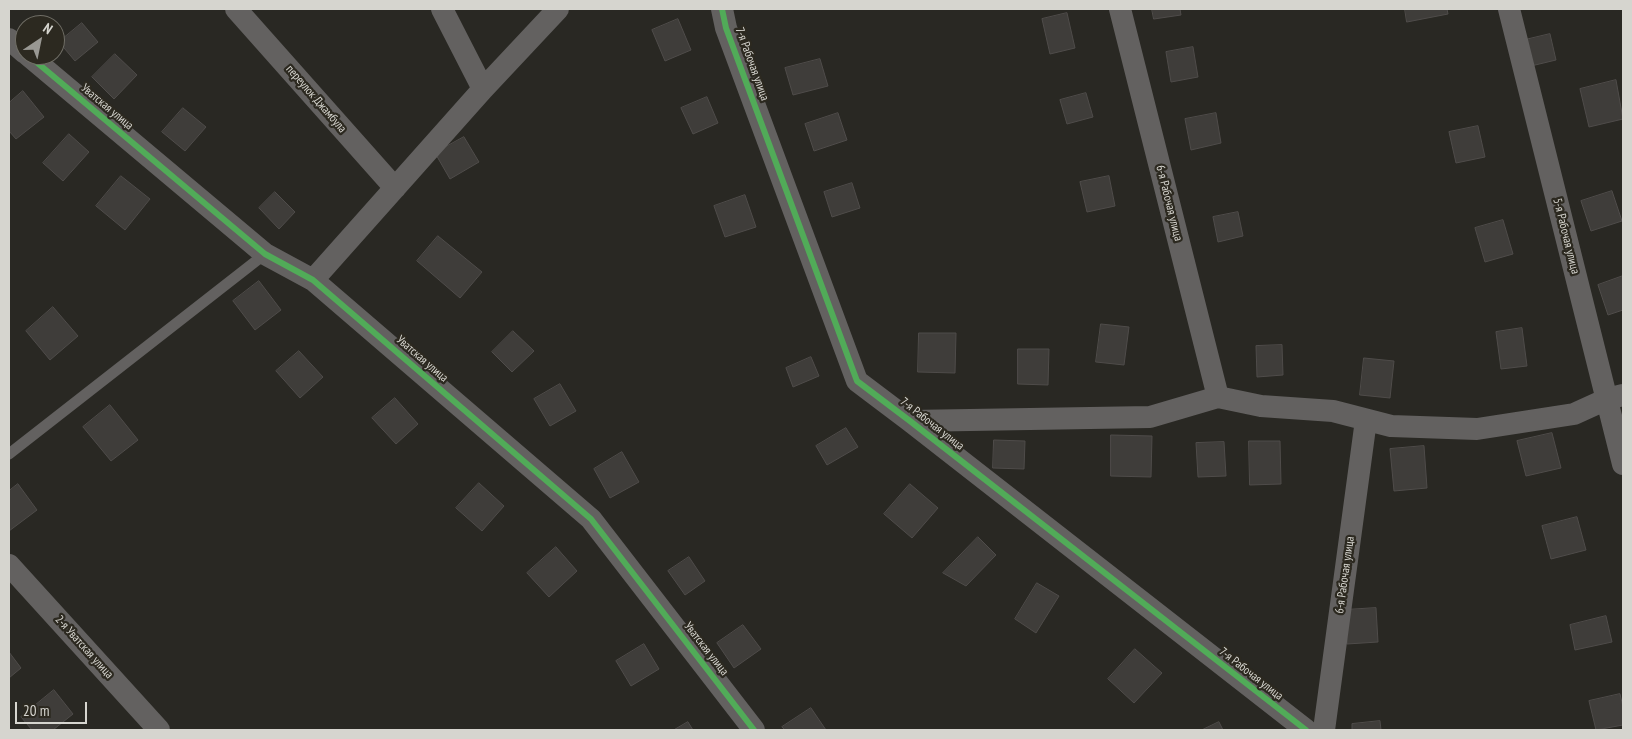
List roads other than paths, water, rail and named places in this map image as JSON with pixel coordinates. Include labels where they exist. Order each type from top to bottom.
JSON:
[{"type":"street","name":"переулок Джамбула","points":[[236,9],[395,188]]},
{"type":"street","points":[[442,9],[484,89]]},
{"type":"street","points":[[313,280],[558,9]]},
{"type":"street","name":"7-я Рабочая улица","points":[[722,9],[730,37],[856,382],[910,421],[1306,730]]},
{"type":"street","name":"6-я Рабочая улица","points":[[1120,9],[1218,397]]},
{"type":"street","name":"5-я Рабочая улица","points":[[1509,9],[1615,397],[1623,464]]},
{"type":"street","name":"Уватская улица","points":[[39,65],[265,254],[313,280],[591,519],[754,730]]},
{"type":"street","points":[[910,421],[1150,417],[1218,397],[1261,406],[1333,411],[1391,426],[1477,428],[1574,414],[1615,397]]},
{"type":"street","name":"6-я Рабочая улица","points":[[1324,730],[1366,420]]},
{"type":"street","name":"2-я Уватская улица","points":[[9,565],[159,730]]},
{"type":"lane","points":[[9,454],[265,254]]}]
